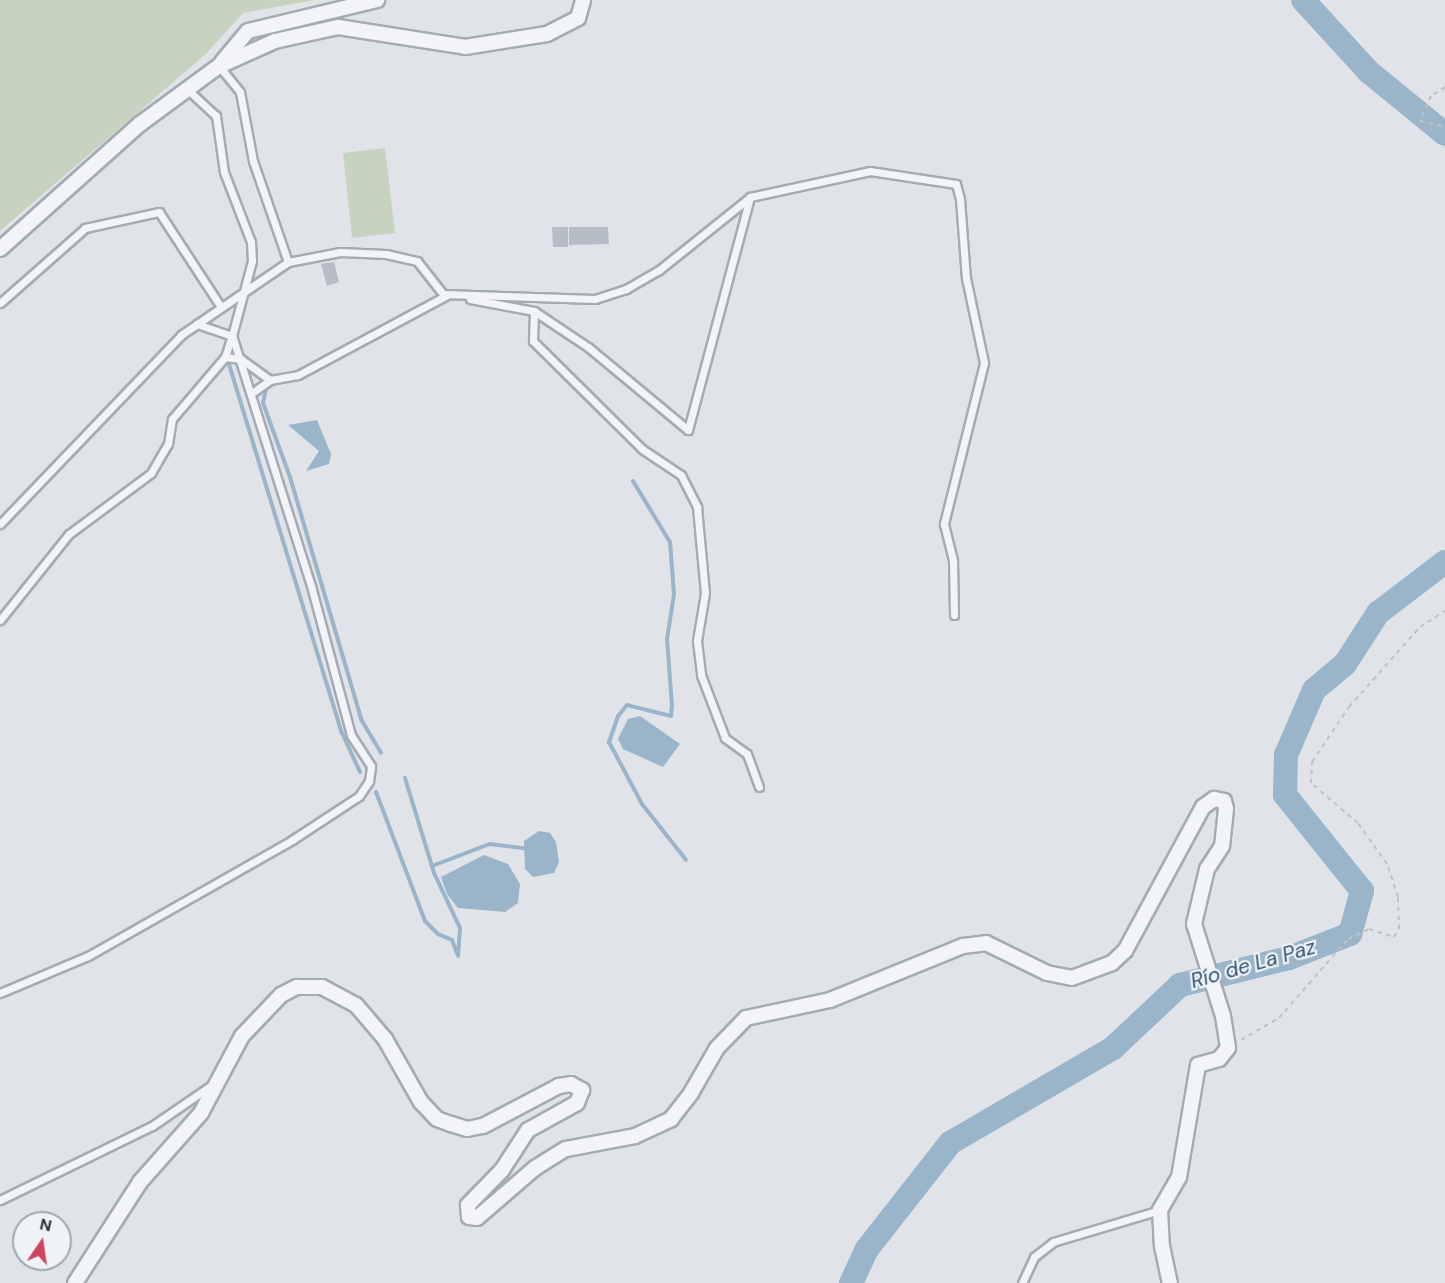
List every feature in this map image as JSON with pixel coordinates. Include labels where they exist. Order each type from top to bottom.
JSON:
[{"type":"street","points":[[219,66],[248,31],[377,0]]},
{"type":"street","points":[[0,249],[140,124],[219,66],[275,41],[338,27],[465,47],[547,34],[578,18],[584,0]]},
{"type":"street","points":[[75,1283],[140,1182],[180,1140],[220,1078],[242,1036],[280,996],[297,987],[322,987],[356,1005],[385,1039],[421,1102],[437,1119],[467,1129],[483,1126],[545,1091],[571,1084],[582,1090],[577,1103],[528,1130],[502,1170],[468,1205],[469,1217],[477,1218],[536,1168],[566,1149],[635,1136],[670,1119],[691,1093],[717,1048],[746,1018],[830,1000],[963,946],[986,943],[1047,973],[1072,978],[1113,963],[1129,943],[1203,807],[1209,801],[1220,799],[1226,809],[1222,846],[1207,869],[1194,924],[1198,946],[1223,1016],[1228,1048],[1220,1059],[1198,1065],[1179,1177],[1160,1210],[1162,1246],[1170,1283]]},
{"type":"lane","points":[[219,66],[240,92],[253,161],[288,262]]},
{"type":"lane","points":[[0,620],[69,534],[151,473],[168,444],[172,419],[225,357],[246,292],[252,261],[251,242],[224,172],[216,116],[187,89]]},
{"type":"lane","points":[[252,393],[270,380],[298,375],[443,294],[595,299],[626,289],[659,270],[750,197],[870,171],[956,184],[966,278],[984,363],[944,524],[953,561],[954,615]]},
{"type":"lane","points":[[0,524],[181,335],[288,262],[340,252],[386,254],[417,261],[443,294],[534,311],[588,347],[688,430],[750,197]]},
{"type":"lane","points":[[0,303],[85,228],[159,212],[221,307]]},
{"type":"lane","points":[[534,311],[533,341],[642,449],[681,475],[697,507],[705,593],[697,641],[701,675],[724,738],[747,754],[759,787]]},
{"type":"lane","points":[[0,993],[88,956],[292,840],[359,796],[369,781],[371,766],[351,735],[312,589],[242,359],[232,336],[197,324]]},
{"type":"lane","points":[[225,357],[242,359],[270,380]]},
{"type":"lane","points":[[0,1200],[152,1126],[220,1078]]},
{"type":"lane","points":[[1022,1283],[1034,1257],[1053,1242],[1160,1210]]},
{"type":"path","points":[[1445,87],[1431,96],[1420,121],[1445,127]]},
{"type":"path","points":[[1228,1048],[1279,1018],[1348,939],[1369,930],[1394,937],[1399,928],[1398,897],[1387,864],[1358,823],[1311,783],[1312,762],[1348,708],[1420,627],[1445,611]]},
{"type":"green space","points":[[0,0],[315,0],[243,13],[206,54],[0,231]]},
{"type":"green space","points":[[385,148],[395,233],[352,238],[343,153]]},
{"type":"water","points":[[317,420],[331,454],[329,464],[306,471],[319,451],[288,425]]},
{"type":"water","points":[[640,716],[680,744],[663,767],[623,749],[618,739],[628,719]]},
{"type":"water","points":[[539,831],[550,833],[556,842],[559,862],[554,873],[533,877],[525,869],[524,841]]},
{"type":"water","points":[[484,855],[508,864],[520,884],[518,903],[505,912],[458,908],[447,894],[441,877]]},
{"type":"building","points":[[552,227],[568,227],[568,247],[553,247]]},
{"type":"building","points":[[569,227],[608,227],[609,244],[569,245]]},
{"type":"building","points":[[334,262],[339,282],[327,286],[321,264]]},
{"type":"waterway","name":"Río de La Paz","points":[[1303,0],[1369,72],[1445,134]]},
{"type":"waterway","points":[[228,361],[342,733],[360,772]]},
{"type":"waterway","points":[[267,384],[263,403],[290,477],[362,721],[381,753]]},
{"type":"waterway","points":[[633,481],[670,542],[674,594],[667,639],[671,716],[627,705],[618,716],[609,742],[642,804],[686,860]]},
{"type":"waterway","name":"Río de La Paz","points":[[851,1283],[867,1249],[950,1143],[1113,1048],[1180,985],[1289,958],[1350,934],[1362,891],[1285,795],[1286,755],[1314,690],[1345,664],[1378,613],[1445,562]]},
{"type":"waterway","points":[[405,778],[434,873],[460,928],[458,956]]},
{"type":"waterway","points":[[376,792],[425,921],[438,934],[452,940],[457,953]]},
{"type":"waterway","points":[[432,866],[490,844],[524,848]]}]
